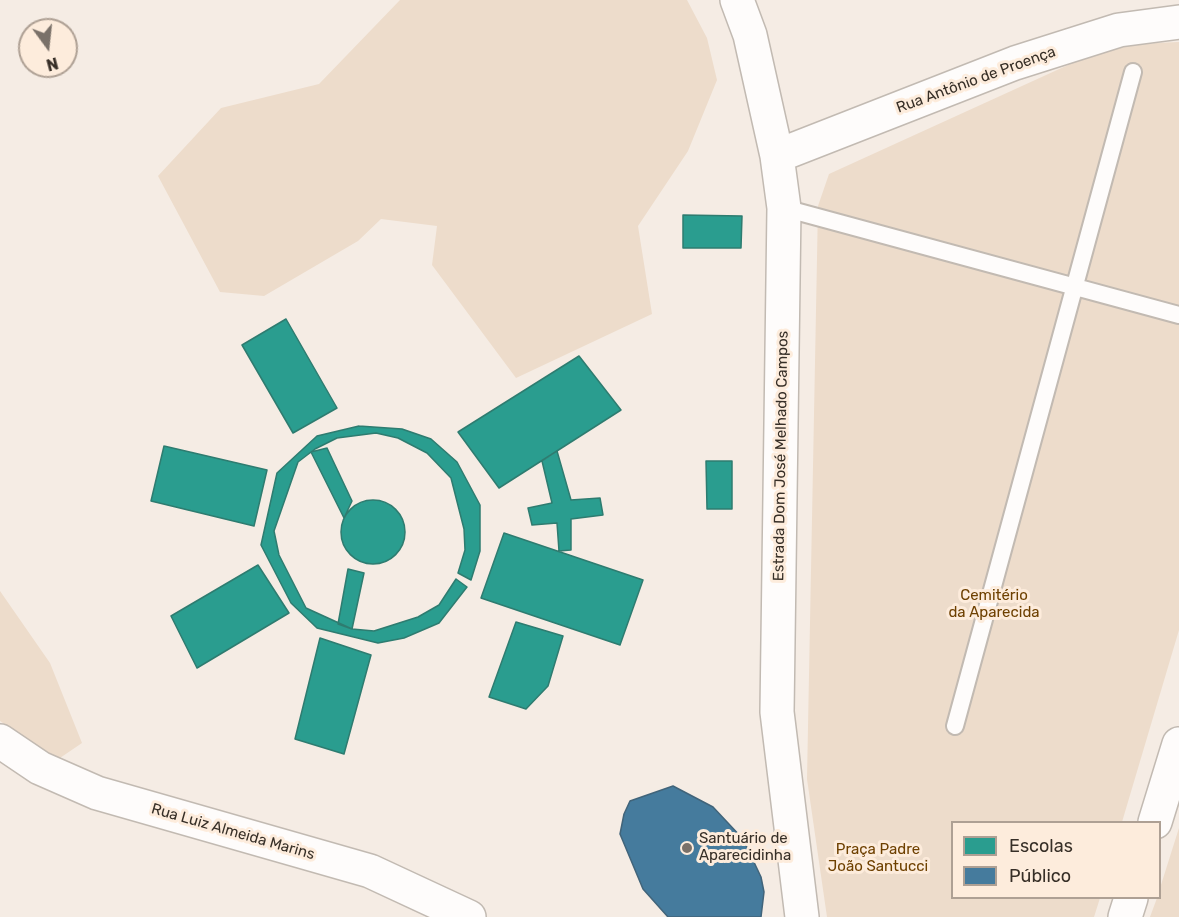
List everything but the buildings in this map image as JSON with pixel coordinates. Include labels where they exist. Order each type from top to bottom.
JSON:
[{"type":"street","name":"Estrada Dom José Melhado Campos","points":[[737,0],[750,34],[777,156],[784,208],[777,712],[801,917]]},
{"type":"street","name":"Rua Antônio de Proença","points":[[777,156],[1015,63],[1119,30],[1179,22]]},
{"type":"street","name":"Rua Luiz Almeida Marins","points":[[0,741],[40,768],[97,793],[370,872],[469,917]]},
{"type":"street","points":[[1155,821],[1179,744]]},
{"type":"street","points":[[1125,917],[1130,899]]},
{"type":"lane","points":[[955,726],[1132,72]]},
{"type":"lane","points":[[784,208],[1179,315]]},
{"type":"green space","points":[[400,0],[687,0],[707,38],[717,80],[688,151],[638,226],[652,314],[516,378],[432,265],[437,226],[381,219],[358,241],[264,296],[220,292],[158,176],[221,108],[319,84]]},
{"type":"green space","name":"Cemitério da Aparecida","points":[[1179,42],[1179,630],[1122,821],[951,821],[951,899],[1100,899],[1094,917],[827,917],[807,779],[818,206],[829,174],[1079,60],[1134,44]]},
{"type":"green space","points":[[0,591],[50,663],[82,743],[57,760],[0,721]]},
{"type":"green space","points":[[1179,828],[1179,917],[1150,917],[1157,899],[1161,899],[1161,885]]},
{"type":"place","name":"Santuário de Aparecidinha","points":[[687,848]]},
{"type":"park label","name":"Praça Padre João Santucci","points":[[878,858]]}]
